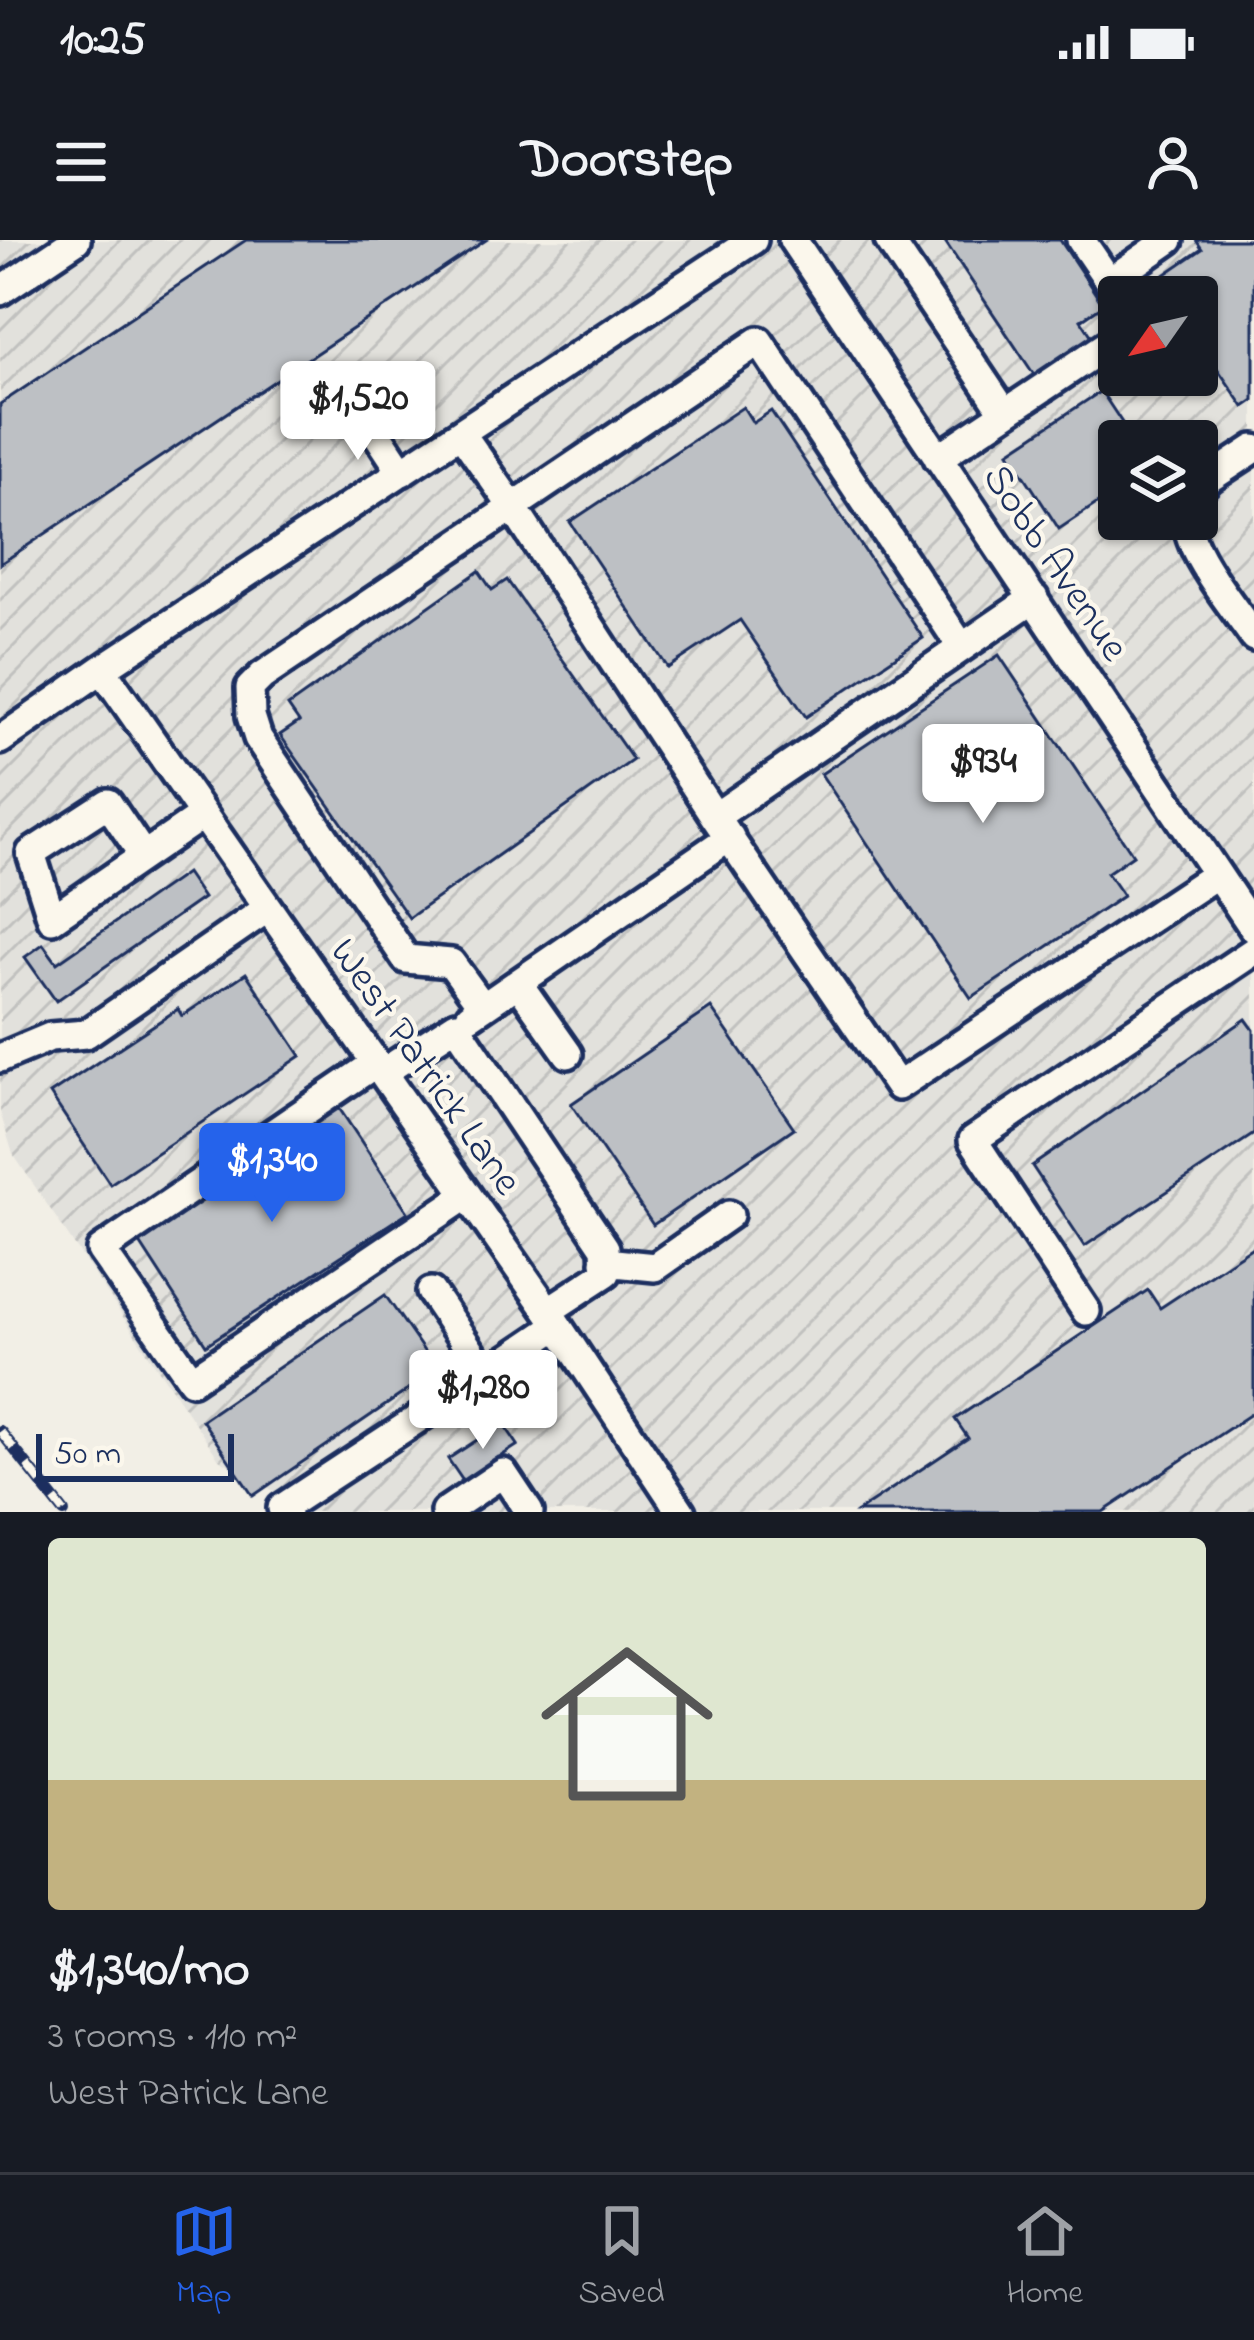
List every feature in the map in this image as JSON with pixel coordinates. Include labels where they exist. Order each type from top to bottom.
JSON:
[{"type":"street","points":[[0,291],[76,240]]},
{"type":"street","points":[[0,740],[753,240]]},
{"type":"street","name":"Sobb Avenue","points":[[793,240],[1254,929]]},
{"type":"street","points":[[889,240],[1005,413]]},
{"type":"street","points":[[1081,240],[1106,276]]},
{"type":"street","points":[[1129,276],[1169,240]]},
{"type":"street","points":[[483,1007],[451,963],[406,959],[258,738],[250,688],[262,676],[759,341],[961,646]]},
{"type":"street","points":[[938,458],[1098,351]]},
{"type":"street","points":[[352,396],[402,472]]},
{"type":"street","points":[[461,433],[898,1086],[1216,874]]},
{"type":"street","points":[[1218,473],[1254,449]]},
{"type":"street","points":[[1192,540],[1254,637]]},
{"type":"street","points":[[466,1195],[192,1380],[100,1250],[379,1068],[483,1007],[961,646],[1034,598]]},
{"type":"street","name":"West Patrick Lane","points":[[102,669],[553,1318],[681,1512]]},
{"type":"street","points":[[142,855],[203,815]]},
{"type":"street","points":[[0,1058],[50,1037],[86,1034],[268,908]]},
{"type":"street","points":[[1086,1311],[973,1140],[1254,951]]},
{"type":"street","points":[[518,982],[568,1054]]},
{"type":"street","points":[[287,1512],[282,1508],[487,1374],[606,1273],[605,1248],[456,1025]]},
{"type":"street","points":[[605,1262],[655,1267],[729,1215]]},
{"type":"street","points":[[431,1292],[487,1374]]},
{"type":"street","points":[[446,1512],[502,1473],[529,1512]]},
{"type":"shaded area","points":[[0,240],[1254,240],[1254,1512],[310,1512],[219,1459],[13,1154],[0,1112]]},
{"type":"building","points":[[246,240],[486,240],[0,564],[0,404]]},
{"type":"building","points":[[944,240],[1060,240],[1098,297],[1098,308],[1081,320],[1093,338],[1035,376]]},
{"type":"building","points":[[1196,240],[1254,240],[1254,400],[1244,407],[1218,369],[1218,276],[1163,276],[1202,249]]},
{"type":"building","points":[[1098,393],[1120,420],[1098,420],[1098,503],[1059,529],[1009,452]]},
{"type":"building","points":[[743,407],[753,423],[771,411],[923,638],[806,717],[740,620],[668,668],[570,522]]},
{"type":"building","points":[[479,571],[492,590],[507,580],[633,760],[409,918],[280,735],[299,722],[288,706]]},
{"type":"building","points":[[999,655],[1133,855],[1107,873],[1123,896],[971,998],[821,774]]},
{"type":"building","points":[[186,873],[203,898],[56,1001],[25,957],[43,944],[57,963]]},
{"type":"building","points":[[246,973],[301,1056],[110,1184],[50,1094],[178,1009],[182,1016]]},
{"type":"building","points":[[711,1008],[794,1128],[653,1225],[571,1104]]},
{"type":"building","points":[[1246,1019],[1254,1030],[1254,1134],[1085,1246],[1032,1166]]},
{"type":"building","points":[[337,1105],[408,1212],[206,1345],[136,1237]]},
{"type":"building","points":[[1254,1246],[1254,1412],[1103,1512],[857,1512],[968,1438],[955,1419],[1148,1290],[1160,1308]]},
{"type":"building","points":[[385,1295],[437,1370],[253,1496],[202,1420]]},
{"type":"building","points":[[503,1423],[518,1445],[463,1481],[448,1459]]},
{"type":"railway","points":[[0,1431],[64,1512]]}]
